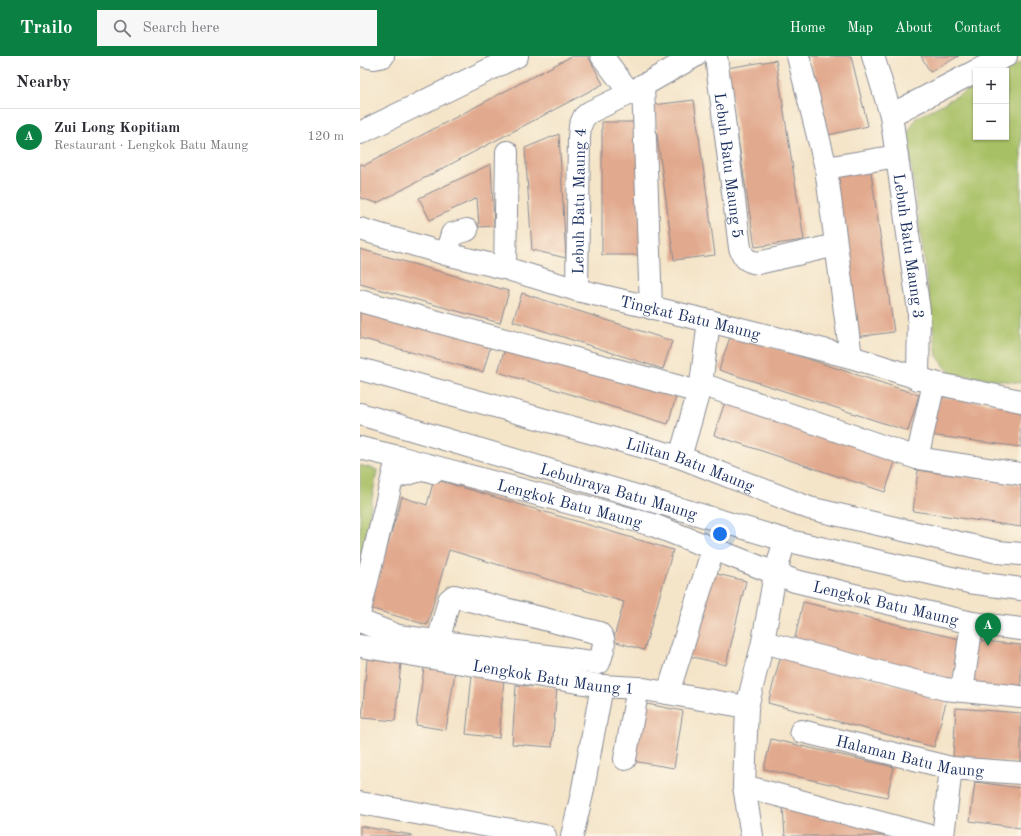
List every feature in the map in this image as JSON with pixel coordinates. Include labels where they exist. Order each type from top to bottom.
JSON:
[{"type":"street","points":[[365,56],[374,58],[383,56]]},
{"type":"street","points":[[360,133],[517,56]]},
{"type":"street","points":[[602,56],[636,89],[651,308]]},
{"type":"street","name":"Lebuh Batu Maung 4","points":[[577,290],[579,138],[580,126],[584,117],[590,112],[636,89],[695,56]]},
{"type":"street","name":"Lebuh Batu Maung 5","points":[[716,56],[740,248],[743,256],[750,262],[758,263],[836,244]]},
{"type":"street","points":[[798,56],[826,168],[851,357]]},
{"type":"street","name":"Lebuh Batu Maung 3","points":[[873,56],[891,115],[919,311],[926,381],[918,458]]},
{"type":"street","points":[[982,68],[1006,56]]},
{"type":"street","points":[[891,115],[973,73]]},
{"type":"street","points":[[505,268],[507,152]]},
{"type":"street","points":[[826,168],[897,156]]},
{"type":"street","name":"Tingkat Batu Maung","points":[[360,229],[446,254],[505,268],[577,290],[709,321],[851,357],[926,381],[1021,400]]},
{"type":"street","points":[[446,254],[452,234],[467,230]]},
{"type":"street","points":[[360,301],[700,388],[918,458],[1021,474]]},
{"type":"street","points":[[680,457],[700,388],[709,321]]},
{"type":"street","name":"Lilitan Batu Maung","points":[[360,369],[680,457],[809,508],[998,552],[1021,554]]},
{"type":"street","name":"Lebuhraya Batu Maung","points":[[360,414],[785,540],[969,582],[1021,589]]},
{"type":"street","name":"Lengkok Batu Maung","points":[[360,448],[398,456],[653,525],[795,581],[972,623],[1021,629]]},
{"type":"street","points":[[360,610],[398,456]]},
{"type":"street","points":[[393,478],[425,469],[644,532]]},
{"type":"street","points":[[752,836],[744,786],[747,707],[762,642],[775,574],[785,540]]},
{"type":"street","points":[[668,693],[713,549]]},
{"type":"street","points":[[360,621],[398,636],[438,642],[599,664],[605,642],[603,636],[599,633],[454,596],[449,600],[438,642]]},
{"type":"street","points":[[962,692],[972,623]]},
{"type":"street","points":[[762,642],[945,689],[962,692],[1021,697]]},
{"type":"street","name":"Lengkok Batu Maung 1","points":[[360,646],[602,686],[638,688],[747,707]]},
{"type":"street","points":[[572,836],[582,794],[602,686]]},
{"type":"street","points":[[625,759],[638,688]]},
{"type":"street","name":"Halaman Batu Maung","points":[[801,731],[951,768],[1021,773]]},
{"type":"street","points":[[943,836],[951,768]]},
{"type":"street","points":[[744,786],[930,836]]},
{"type":"street","points":[[360,803],[545,836]]},
{"type":"green space","points":[[1021,62],[1021,383],[951,374],[937,356],[907,135],[916,118],[973,88],[973,140],[1009,140],[1009,68]]},
{"type":"green space","points":[[360,465],[377,470],[360,569]]},
{"type":"building","points":[[572,56],[588,56],[603,84],[377,203],[360,198],[360,164],[365,165]]},
{"type":"building","points":[[810,56],[851,56],[868,126],[828,135]]},
{"type":"building","points":[[921,56],[959,56],[930,72]]},
{"type":"building","points":[[776,60],[804,240],[755,247],[727,68]]},
{"type":"building","points":[[694,100],[715,255],[674,260],[653,105]]},
{"type":"building","points":[[602,122],[640,122],[641,255],[602,255]]},
{"type":"building","points":[[559,134],[566,258],[532,250],[525,148]]},
{"type":"building","points":[[491,164],[494,226],[479,227],[477,198],[430,220],[419,198]]},
{"type":"building","points":[[870,166],[894,332],[855,337],[831,171]]},
{"type":"building","points":[[360,249],[509,291],[500,323],[360,284]]},
{"type":"building","points":[[522,293],[672,341],[663,369],[513,321]]},
{"type":"building","points":[[360,305],[492,342],[483,372],[360,338]]},
{"type":"building","points":[[731,334],[919,395],[908,431],[719,370]]},
{"type":"building","points":[[506,345],[676,397],[668,424],[498,372]]},
{"type":"building","points":[[934,396],[1021,407],[1021,447],[929,435]]},
{"type":"building","points":[[726,399],[897,456],[885,492],[714,435]]},
{"type":"building","points":[[918,470],[1021,485],[1021,527],[913,511]]},
{"type":"building","points":[[434,479],[673,550],[644,650],[613,641],[624,602],[449,550],[427,625],[369,608],[402,497],[427,505]]},
{"type":"building","points":[[709,572],[746,581],[726,665],[689,656]]},
{"type":"building","points":[[803,602],[959,639],[953,682],[793,647]]},
{"type":"building","points":[[973,640],[1021,645],[1021,693],[971,688]]},
{"type":"building","points":[[781,655],[947,699],[934,747],[768,703]]},
{"type":"building","points":[[367,659],[401,663],[395,721],[362,718]]},
{"type":"building","points":[[424,668],[455,672],[446,730],[416,725]]},
{"type":"building","points":[[472,675],[504,679],[499,738],[466,734]]},
{"type":"building","points":[[516,685],[557,688],[552,747],[512,744]]},
{"type":"building","points":[[642,703],[683,711],[674,768],[632,761]]},
{"type":"building","points":[[956,708],[1021,713],[1021,763],[953,758]]},
{"type":"building","points":[[771,739],[894,767],[887,797],[764,769]]},
{"type":"building","points":[[975,782],[1021,788],[1021,828],[970,821]]},
{"type":"building","points":[[783,808],[912,835],[912,836],[785,836]]},
{"type":"building","points":[[360,826],[412,835],[412,836],[360,836]]},
{"type":"place","name":"Zui Long Kopitiam","points":[[988,646]]}]
